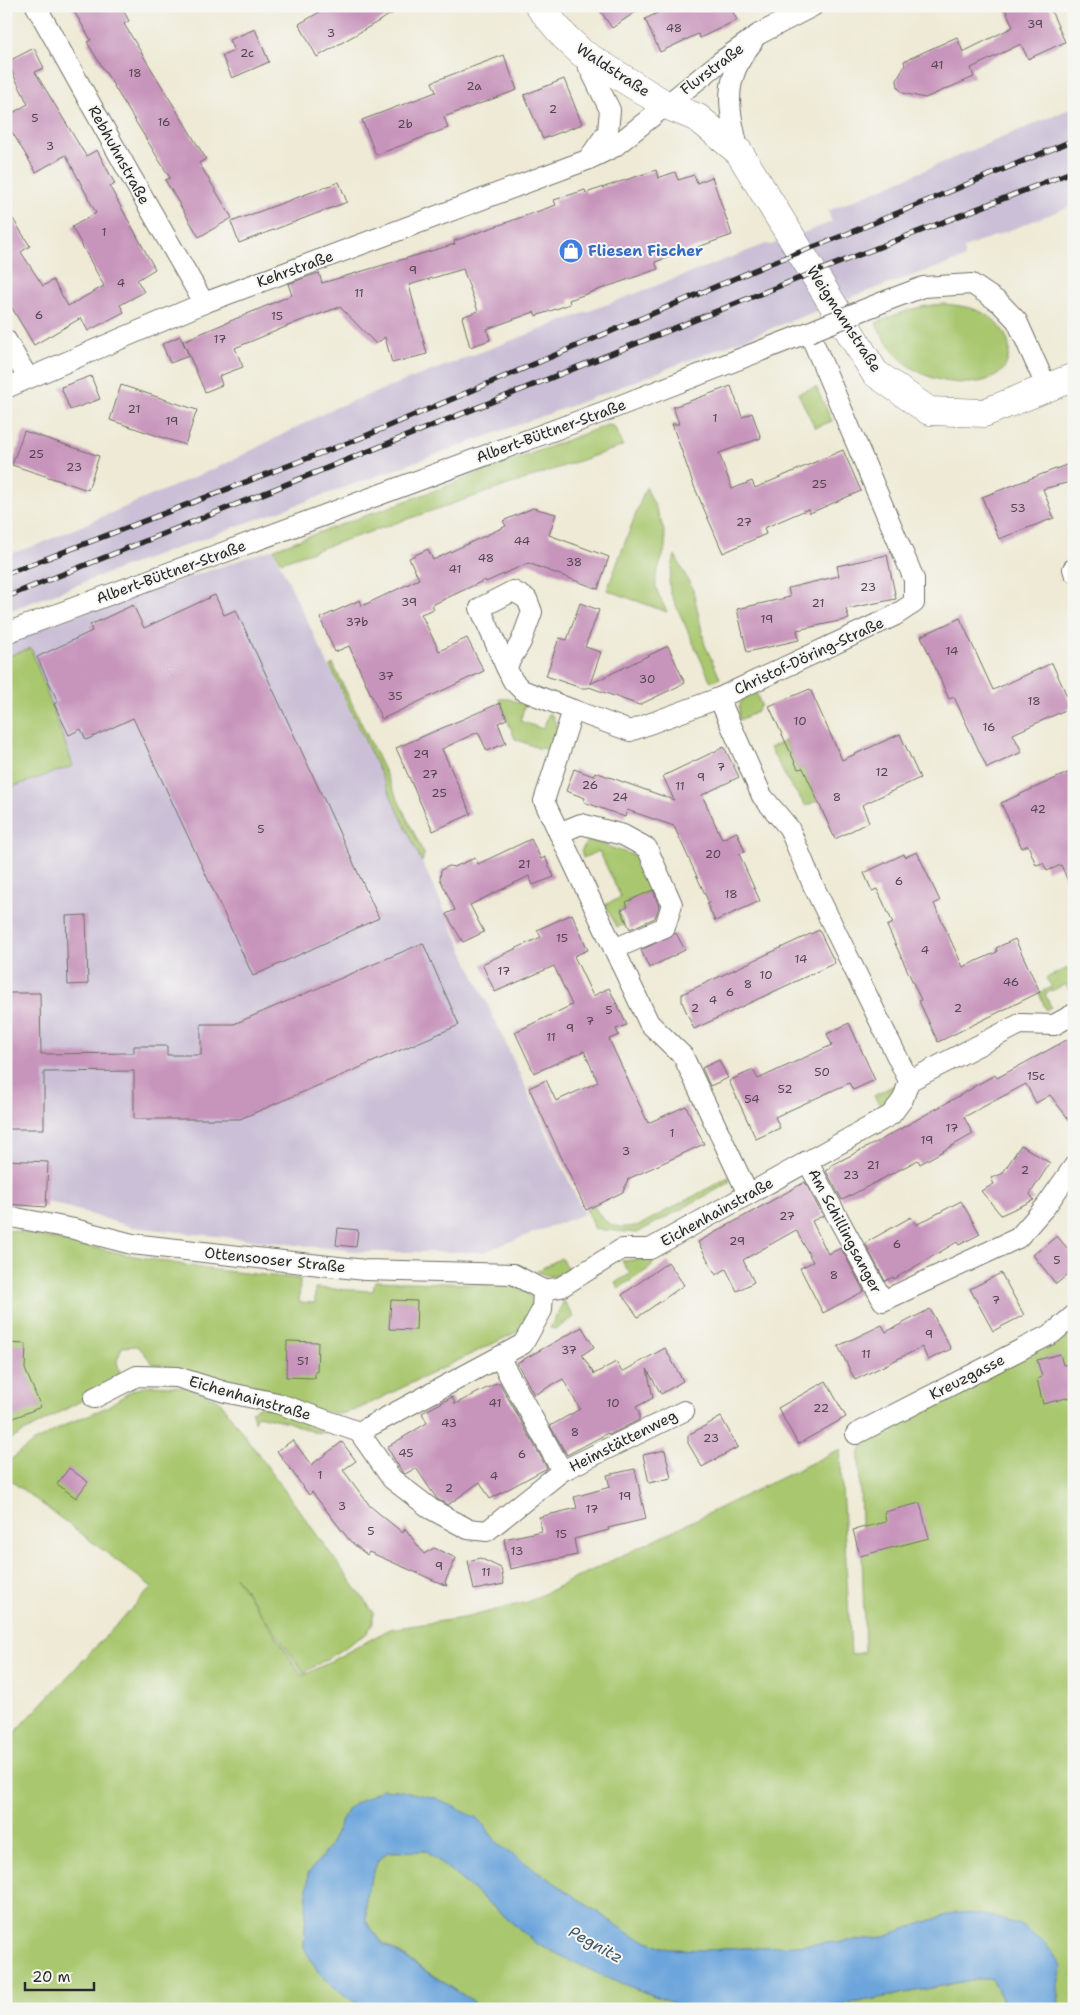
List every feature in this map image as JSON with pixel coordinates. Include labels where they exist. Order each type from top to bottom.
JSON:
[{"type":"street","name":"Rebhuhnstraße","points":[[36,6],[204,302]]},
{"type":"street","name":"Waldstraße","points":[[538,6],[564,36],[582,53],[666,105],[698,118]]},
{"type":"street","name":"Flurstraße","points":[[666,105],[759,34],[814,6]]},
{"type":"street","name":"Flurstraße","points":[[739,152],[730,113],[731,81],[743,54],[759,34]]},
{"type":"street","points":[[582,53],[610,110],[608,132],[587,160]]},
{"type":"street","name":"Kehrstraße","points":[[6,388],[204,302],[587,160],[614,147],[666,105]]},
{"type":"street","name":"Weigmannstraße","points":[[698,118],[739,152],[875,373],[929,411],[984,413],[1074,377]]},
{"type":"street","name":"Albert-Büttner-Straße","points":[[6,634],[610,409],[922,287],[972,284],[1000,303],[1017,321],[1047,388]]},
{"type":"street","name":"Christof-Döring-Straße","points":[[809,332],[914,579],[914,603],[894,616],[718,698],[762,796],[789,828],[814,885],[909,1081]]},
{"type":"street","points":[[6,340],[28,378]]},
{"type":"street","points":[[506,667],[513,681],[522,690],[630,731],[718,698]]},
{"type":"street","points":[[573,710],[544,801],[649,1022],[684,1056],[748,1194]]},
{"type":"street","points":[[559,833],[581,824],[623,834],[647,848],[672,904],[665,926],[614,949]]},
{"type":"street","points":[[909,1081],[1020,1024],[1054,1025],[1074,1014]]},
{"type":"street","name":"Eichenhainstraße","points":[[543,1290],[561,1288],[622,1249],[650,1249],[891,1115],[903,1099],[909,1081]]},
{"type":"street","name":"Am Schillingsanger","points":[[807,1161],[883,1301],[1018,1238],[1046,1206],[1074,1166]]},
{"type":"street","name":"Ottensooser Straße","points":[[6,1216],[74,1229],[132,1244],[365,1270],[513,1274],[543,1290]]},
{"type":"street","points":[[359,1432],[523,1344],[542,1310],[543,1290]]},
{"type":"street","name":"Kreuzgasse","points":[[856,1434],[1053,1333],[1074,1315]]},
{"type":"street","name":"Heimstättenweg","points":[[499,1357],[562,1472]]},
{"type":"street","name":"Eichenhainstraße","points":[[94,1398],[137,1376],[177,1377],[225,1392],[277,1403],[359,1432]]},
{"type":"street","name":"Heimstättenweg","points":[[359,1432],[392,1479],[430,1509],[468,1529],[487,1531],[562,1472],[684,1411]]},
{"type":"shaded area","points":[[1074,107],[1074,205],[964,248],[965,258],[865,292],[584,401],[119,569],[6,612],[6,555],[37,545],[227,463],[334,408],[766,244],[771,245],[832,222],[828,211]]},
{"type":"shaded area","points":[[273,549],[423,864],[584,1214],[483,1252],[363,1252],[132,1227],[30,1196],[6,1197],[6,639]]},
{"type":"green space","points":[[944,304],[977,310],[992,318],[998,324],[1009,344],[1009,356],[1004,369],[1000,373],[992,378],[974,383],[949,382],[922,374],[900,358],[891,348],[876,323],[909,310]]},
{"type":"green space","points":[[816,387],[832,421],[815,428],[798,393]]},
{"type":"green space","points":[[607,425],[614,426],[623,446],[281,562],[274,549],[436,490]]},
{"type":"green space","points":[[646,487],[664,532],[665,544],[658,569],[656,587],[667,612],[607,590]]},
{"type":"green space","points":[[675,555],[693,590],[705,645],[720,678],[711,682],[670,592],[669,580]]},
{"type":"green space","points":[[31,648],[73,766],[6,789],[6,657]]},
{"type":"green space","points":[[333,664],[424,854],[422,862],[330,666]]},
{"type":"green space","points":[[755,690],[761,705],[755,713],[739,720],[739,710],[743,698]]},
{"type":"green space","points":[[499,699],[509,699],[525,705],[520,721],[543,729],[549,713],[552,715],[557,727],[552,744],[547,749],[538,748],[515,739]]},
{"type":"green space","points":[[785,741],[798,769],[803,768],[818,800],[806,806],[789,783],[770,748]]},
{"type":"green space","points":[[592,841],[638,857],[653,890],[626,902],[628,907],[618,911],[624,925],[617,927],[605,905],[621,897],[599,851],[583,858],[581,851],[587,842]]},
{"type":"green space","points":[[1068,968],[1074,983],[1074,996],[1072,997],[1066,984],[1045,994],[1051,1007],[1046,1010],[1039,993],[1052,987],[1046,978]]},
{"type":"green space","points":[[898,1083],[897,1098],[882,1109],[874,1096]]},
{"type":"green space","points":[[729,1177],[729,1183],[637,1233],[595,1229],[586,1210],[594,1206],[603,1219],[619,1227],[640,1225]]},
{"type":"green space","points":[[6,1229],[207,1269],[300,1279],[299,1302],[315,1303],[315,1288],[373,1291],[375,1281],[510,1285],[526,1291],[534,1301],[535,1309],[521,1330],[356,1410],[340,1414],[317,1410],[166,1366],[153,1364],[138,1346],[122,1347],[117,1361],[120,1374],[110,1385],[6,1442]]},
{"type":"green space","points":[[561,1258],[569,1271],[553,1276],[537,1271]]},
{"type":"green space","points":[[655,1258],[650,1268],[619,1288],[615,1283],[630,1274],[622,1261]]},
{"type":"green space","points":[[564,1301],[574,1317],[556,1329],[550,1328]]},
{"type":"green space","points":[[1074,1321],[1074,2009],[1061,2009],[1059,2004],[1058,1988],[1063,1967],[956,1912],[878,1938],[815,1944],[709,1950],[669,1949],[631,1935],[499,1845],[479,1819],[397,1790],[382,1789],[348,1808],[329,1847],[308,1874],[304,1948],[343,1995],[366,2009],[6,2009],[6,1742],[152,1587],[6,1477],[6,1463],[31,1444],[69,1423],[105,1408],[133,1390],[151,1385],[186,1387],[219,1400],[373,1612],[373,1623],[366,1634],[304,1673],[235,1576],[303,1676],[390,1629],[469,1617],[527,1602],[840,1449],[851,1655],[865,1652],[859,1455],[867,1435]]},
{"type":"green space","points":[[260,1406],[274,1409],[326,1433],[313,1432],[288,1422],[257,1415],[254,1422],[252,1411]]},
{"type":"green space","points":[[427,1851],[537,1944],[605,1977],[683,2007],[694,2009],[476,2009],[471,2000],[383,1943],[366,1921],[366,1894],[378,1860],[388,1852]]},
{"type":"green space","points":[[976,1979],[992,1979],[1007,2009],[817,2009],[891,1996]]},
{"type":"water","name":"Pegnitz","points":[[382,1789],[436,1798],[479,1819],[499,1845],[631,1935],[669,1949],[709,1950],[815,1944],[878,1938],[956,1912],[986,1915],[1020,1925],[1045,1943],[1063,1967],[1058,1988],[1058,1999],[1061,2009],[1007,2009],[992,1979],[976,1979],[817,2009],[694,2009],[683,2007],[605,1977],[537,1944],[427,1851],[388,1852],[378,1860],[366,1894],[366,1921],[383,1944],[471,2000],[476,2009],[366,2009],[343,1995],[318,1972],[304,1948],[308,1874],[329,1847],[348,1808]]},
{"type":"building","points":[[71,6],[121,6],[129,21],[124,24],[206,159],[199,163],[232,218],[199,237],[165,180],[170,178],[87,42],[91,40]]},
{"type":"building","points":[[330,6],[405,6],[317,57],[299,24]]},
{"type":"building","points":[[597,6],[644,6],[612,28]]},
{"type":"building","points":[[672,6],[730,6],[737,20],[700,38],[698,34],[660,52],[645,19]]},
{"type":"building","points":[[1004,6],[1049,6],[1065,42],[1028,59],[1021,44],[971,68],[974,77],[925,98],[903,93],[898,88],[897,80],[905,65],[904,61],[957,37],[963,52],[1013,27]]},
{"type":"building","points":[[255,29],[269,62],[232,78],[222,56],[234,51],[229,40]]},
{"type":"building","points":[[34,48],[44,68],[35,72],[86,156],[97,150],[115,184],[110,187],[155,269],[137,280],[144,292],[120,305],[124,312],[88,331],[81,318],[34,345],[6,298],[6,208],[30,246],[21,252],[43,286],[53,280],[68,306],[104,286],[72,227],[96,213],[66,155],[36,172],[6,122],[6,117],[28,104],[7,62]]},
{"type":"building","points":[[504,55],[517,90],[444,117],[448,128],[376,155],[362,120],[436,92],[432,82]]},
{"type":"building","points":[[564,79],[582,124],[543,139],[524,95]]},
{"type":"building","name":"Fliesen Fischer","points":[[656,170],[658,178],[675,172],[678,180],[694,175],[697,183],[712,177],[732,235],[655,262],[658,269],[569,300],[570,304],[536,316],[534,312],[487,329],[490,340],[470,347],[462,317],[478,311],[463,269],[409,285],[427,354],[392,363],[385,337],[376,344],[340,307],[300,321],[235,348],[243,367],[219,376],[222,385],[205,392],[183,341],[292,295],[288,284],[319,273],[322,283],[455,244],[454,241],[556,205],[554,200],[585,190],[586,193]]},
{"type":"building","points":[[339,182],[347,202],[239,243],[231,222]]},
{"type":"building","points":[[180,336],[189,356],[170,363],[162,344]]},
{"type":"building","points":[[91,376],[100,399],[70,410],[61,387]]},
{"type":"building","points":[[121,385],[197,410],[185,445],[110,420]]},
{"type":"building","points":[[731,386],[742,417],[752,413],[761,438],[719,453],[732,489],[752,481],[755,488],[843,450],[861,491],[810,513],[808,509],[764,528],[766,534],[723,553],[694,486],[672,424],[679,424],[673,407]]},
{"type":"building","points":[[24,431],[99,456],[88,490],[12,465]]},
{"type":"building","points":[[1074,462],[1074,481],[1043,489],[1054,518],[999,539],[982,497]]},
{"type":"building","points":[[533,508],[556,514],[549,535],[609,557],[598,589],[528,563],[486,582],[485,580],[432,605],[434,609],[421,614],[439,651],[467,638],[484,671],[382,719],[349,646],[335,652],[320,618],[360,600],[362,606],[419,579],[409,558],[428,549],[433,560],[506,526],[503,521]]},
{"type":"building","points":[[887,555],[896,599],[846,609],[849,619],[797,630],[799,640],[747,652],[737,609],[790,597],[788,588],[839,576],[837,566]]},
{"type":"building","points":[[215,595],[224,615],[236,610],[379,918],[253,976],[133,718],[86,740],[81,729],[69,735],[54,704],[58,702],[37,657],[92,631],[90,625],[133,605],[144,628]]},
{"type":"building","points":[[580,603],[599,610],[585,647],[601,652],[590,684],[668,646],[685,683],[639,705],[589,687],[581,688],[546,676],[559,638],[567,640]]},
{"type":"building","points":[[960,618],[993,690],[1052,663],[1072,707],[1013,734],[1022,752],[987,768],[954,697],[949,699],[921,636]]},
{"type":"building","points":[[810,689],[842,760],[900,734],[920,778],[862,805],[869,822],[835,839],[803,768],[798,769],[769,706]]},
{"type":"building","points":[[500,703],[507,719],[498,723],[506,743],[487,751],[478,732],[442,749],[471,814],[433,831],[396,748]]},
{"type":"building","points":[[724,747],[739,777],[702,795],[722,839],[737,832],[745,852],[739,854],[760,901],[715,921],[707,904],[709,903],[674,826],[627,810],[625,817],[584,802],[585,798],[566,791],[574,769],[593,776],[595,772],[674,800],[663,776]]},
{"type":"building","points":[[1074,770],[1074,895],[1061,865],[1047,871],[1043,863],[1036,865],[1028,845],[1022,848],[1001,803]]},
{"type":"building","points":[[531,839],[541,859],[545,857],[554,877],[533,885],[529,876],[470,905],[484,932],[463,942],[446,914],[455,910],[440,879],[441,870],[475,858],[478,864]]},
{"type":"building","points":[[917,852],[940,901],[934,904],[963,967],[997,952],[996,948],[1015,939],[1040,992],[938,1042],[887,926],[893,923],[877,889],[872,891],[864,873],[904,854],[905,857]]},
{"type":"building","points":[[653,890],[659,906],[655,918],[630,929],[621,910],[628,907],[626,902]]},
{"type":"building","points":[[572,914],[588,950],[574,956],[593,996],[609,988],[627,1025],[616,1029],[619,1035],[609,1039],[648,1123],[686,1106],[704,1144],[628,1179],[623,1192],[586,1210],[529,1088],[546,1080],[556,1101],[598,1082],[584,1051],[534,1073],[515,1032],[572,1005],[554,966],[495,992],[482,964],[541,937],[537,930]]},
{"type":"building","points":[[86,915],[88,984],[68,985],[66,916]]},
{"type":"building","points":[[819,930],[835,963],[694,1029],[682,1002],[682,994]]},
{"type":"building","points":[[676,933],[685,950],[649,968],[641,950]]},
{"type":"building","points":[[423,943],[459,1025],[240,1119],[134,1119],[134,1071],[44,1072],[44,1129],[7,1129],[6,1079],[9,1079],[8,993],[40,993],[41,1054],[134,1053],[134,1046],[167,1046],[167,1055],[201,1055],[201,1024],[234,1024]]},
{"type":"building","points":[[849,1023],[875,1080],[853,1090],[849,1083],[775,1117],[780,1128],[756,1139],[729,1081],[753,1070],[758,1079],[832,1045],[827,1034]]},
{"type":"building","points":[[1074,1036],[1074,1126],[1050,1095],[1036,1103],[1026,1084],[964,1117],[973,1134],[920,1164],[918,1160],[842,1200],[826,1171],[831,1168],[830,1166],[877,1142],[995,1075],[997,1078]]},
{"type":"building","points":[[719,1060],[728,1078],[710,1086],[702,1068]]},
{"type":"building","points":[[1021,1145],[1050,1163],[1030,1194],[1034,1200],[1001,1215],[981,1191],[994,1184],[991,1178],[1002,1174]]},
{"type":"building","points":[[6,1160],[48,1162],[46,1207],[6,1204]]},
{"type":"building","points":[[805,1182],[823,1216],[812,1221],[828,1254],[841,1248],[864,1291],[823,1313],[800,1268],[813,1262],[796,1230],[743,1260],[754,1282],[737,1291],[726,1269],[716,1275],[698,1242]]},
{"type":"building","points":[[961,1201],[980,1234],[959,1245],[957,1242],[894,1279],[893,1277],[885,1281],[865,1243],[911,1217],[916,1225]]},
{"type":"building","points":[[338,1228],[358,1230],[356,1247],[336,1245]]},
{"type":"building","points":[[1057,1236],[1074,1256],[1074,1270],[1056,1284],[1033,1255]]},
{"type":"building","points":[[668,1262],[684,1285],[638,1317],[622,1295]]},
{"type":"building","points":[[1001,1273],[1024,1315],[993,1331],[970,1289]]},
{"type":"building","points":[[391,1300],[417,1301],[416,1330],[389,1329]]},
{"type":"building","points":[[930,1309],[951,1349],[928,1360],[922,1347],[855,1380],[838,1346],[882,1325],[886,1332]]},
{"type":"building","points":[[582,1327],[594,1347],[582,1355],[594,1374],[616,1362],[622,1372],[665,1348],[683,1381],[661,1394],[647,1369],[653,1398],[636,1407],[639,1412],[639,1420],[609,1435],[608,1433],[567,1455],[550,1426],[580,1409],[563,1379],[534,1395],[517,1363]]},
{"type":"building","points":[[287,1341],[318,1342],[315,1378],[286,1377]]},
{"type":"building","points":[[6,1343],[26,1344],[25,1369],[41,1407],[6,1421]]},
{"type":"building","points":[[1060,1354],[1063,1365],[1074,1363],[1074,1396],[1043,1404],[1037,1379],[1042,1377],[1037,1360]]},
{"type":"building","points":[[826,1381],[846,1417],[798,1444],[778,1408]]},
{"type":"building","points":[[499,1382],[547,1468],[490,1499],[480,1482],[448,1505],[437,1499],[416,1468],[405,1474],[402,1472],[387,1447],[427,1423],[422,1413],[452,1397],[455,1404]]},
{"type":"building","points":[[721,1417],[738,1447],[702,1467],[688,1443],[688,1435]]},
{"type":"building","points":[[293,1440],[311,1465],[342,1442],[356,1461],[343,1470],[370,1506],[403,1533],[405,1528],[424,1554],[434,1548],[456,1558],[445,1582],[447,1586],[369,1552],[367,1555],[350,1541],[312,1492],[309,1495],[277,1451]]},
{"type":"building","points":[[665,1450],[671,1478],[649,1483],[643,1455]]},
{"type":"building","points":[[69,1468],[88,1482],[76,1498],[57,1484]]},
{"type":"building","points":[[635,1469],[646,1519],[574,1539],[577,1555],[510,1569],[504,1539],[542,1531],[539,1517],[577,1508],[574,1497],[610,1487],[607,1475]]},
{"type":"building","points":[[920,1503],[929,1538],[860,1556],[853,1530],[886,1522],[884,1512]]},
{"type":"building","points":[[480,1558],[501,1568],[504,1584],[474,1590],[468,1561]]},
{"type":"railway","points":[[6,574],[363,437],[771,263],[842,236],[1074,140]]},
{"type":"railway","points":[[6,597],[787,283],[1074,171]]},
{"type":"place","name":"Fliesen Fischer","points":[[571,251]]}]
